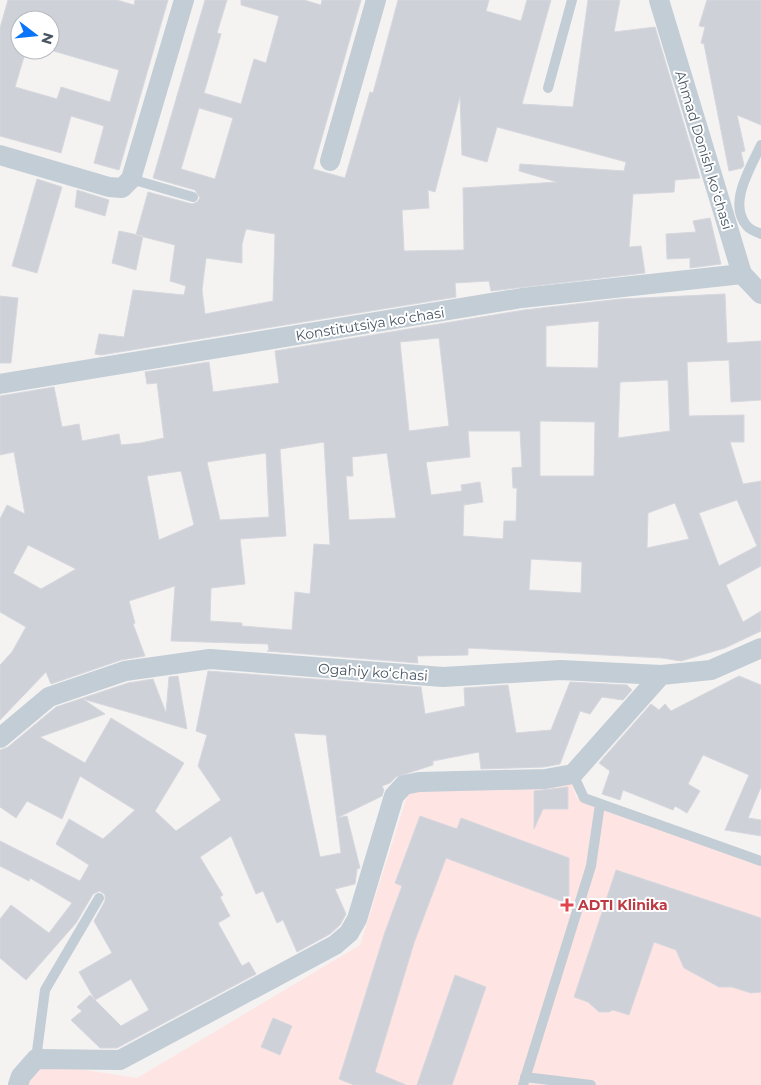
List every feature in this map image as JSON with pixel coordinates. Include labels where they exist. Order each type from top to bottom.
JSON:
[{"type":"street","points":[[0,155],[109,187],[126,184],[184,0]]},
{"type":"street","points":[[330,161],[376,0]]},
{"type":"street","name":"Ahmad Donish koʻchasi","points":[[659,0],[742,274],[761,294]]},
{"type":"street","name":"Konstitutsiya koʻchasi","points":[[0,384],[522,298],[742,274]]},
{"type":"street","name":"Ogahiy koʻchasi","points":[[0,738],[49,697],[125,671],[210,659],[443,677],[561,670],[661,675],[711,670],[761,648]]},
{"type":"street","points":[[18,1085],[21,1076],[36,1059],[120,1060],[334,945],[349,933],[357,919],[394,796],[404,785],[419,782],[545,779],[573,774],[661,675]]},
{"type":"lane","points":[[548,88],[572,0]]},
{"type":"lane","points":[[761,145],[740,193],[740,212],[747,227],[761,234]]},
{"type":"lane","points":[[126,184],[193,196]]},
{"type":"lane","points":[[573,774],[584,798],[761,861]]},
{"type":"lane","points":[[591,1085],[524,1081],[591,866],[600,804]]},
{"type":"lane","points":[[36,1059],[45,990],[99,898]]},
{"type":"shaded area","name":"ADTI Klinika","points":[[572,781],[576,797],[761,865],[761,1085],[26,1085],[32,1069],[54,1065],[137,1078],[360,945],[409,790]]},
{"type":"building","points":[[8,0],[117,0],[134,5],[135,0],[168,0],[119,170],[94,163],[104,126],[71,116],[61,153],[0,136],[0,28]]},
{"type":"building","points":[[205,0],[227,0],[217,33],[221,34],[204,93],[241,104],[254,59],[266,63],[279,16],[241,5],[241,0],[304,0],[321,5],[322,0],[361,0],[313,169],[345,178],[370,92],[373,93],[398,0],[489,0],[486,11],[521,21],[527,0],[551,0],[522,104],[573,107],[588,0],[620,0],[614,32],[655,27],[700,178],[675,180],[674,192],[633,194],[629,247],[641,246],[645,273],[491,291],[489,281],[455,283],[456,297],[101,355],[95,354],[99,334],[124,337],[133,290],[184,295],[186,286],[170,281],[175,245],[136,235],[148,192],[192,204],[200,198],[195,190],[153,178]],"holes":[[[460,96],[462,155],[487,162],[497,127],[626,162],[624,171],[520,164],[519,171],[557,182],[463,188],[464,250],[404,251],[402,210],[429,208],[428,190],[435,192]],[[199,108],[233,118],[215,179],[181,169]],[[246,229],[275,234],[273,301],[205,314],[202,290],[206,258],[242,263],[242,244]]]},
{"type":"building","points":[[707,0],[761,0],[761,125],[737,115],[745,151],[741,152],[744,165],[742,168],[729,171],[704,44],[701,43],[705,27],[699,26]]},
{"type":"building","points":[[37,179],[62,187],[37,273],[12,266]]},
{"type":"building","points":[[77,190],[109,200],[105,216],[75,207]]},
{"type":"building","points":[[710,218],[721,264],[690,268],[690,258],[667,259],[666,234],[696,232],[693,221]]},
{"type":"building","points":[[119,231],[143,236],[136,270],[112,263]]},
{"type":"building","points":[[725,294],[727,343],[761,341],[761,400],[731,402],[729,360],[687,362],[689,416],[744,415],[744,442],[730,442],[743,484],[761,481],[761,566],[726,585],[743,622],[761,611],[761,631],[725,648],[681,661],[662,658],[468,648],[468,655],[417,656],[418,663],[267,651],[269,651],[268,644],[171,641],[175,586],[129,601],[135,623],[133,624],[145,656],[121,660],[51,684],[46,672],[0,720],[0,665],[12,652],[26,627],[0,612],[0,519],[7,505],[25,514],[14,452],[0,455],[0,396],[54,387],[62,427],[79,424],[82,441],[119,434],[121,445],[141,443],[164,438],[157,383],[147,384],[145,372],[209,362],[213,392],[279,383],[275,351],[524,310],[620,299]],"holes":[[[599,321],[598,368],[546,367],[546,326]],[[439,338],[449,426],[409,431],[400,342]],[[668,380],[670,431],[618,438],[620,382]],[[540,421],[595,422],[594,476],[540,476]],[[468,431],[520,431],[522,467],[512,468],[513,488],[517,488],[516,521],[504,521],[503,539],[463,536],[464,503],[464,505],[483,502],[480,482],[461,485],[462,491],[431,495],[426,462],[470,457]],[[324,442],[330,545],[314,544],[310,594],[295,592],[292,630],[242,626],[242,623],[210,621],[211,588],[245,584],[240,539],[286,536],[280,449]],[[266,453],[269,517],[220,520],[207,462]],[[387,453],[396,518],[349,520],[346,476],[353,476],[352,457]],[[181,471],[194,525],[159,540],[147,476]],[[737,500],[757,546],[719,566],[699,513]],[[675,503],[689,539],[647,548],[648,513]],[[28,545],[76,569],[41,589],[13,573]],[[531,559],[582,562],[581,593],[529,590]]]},
{"type":"building","points":[[0,296],[18,298],[11,363],[0,363]]},
{"type":"building","points":[[208,671],[421,687],[425,714],[465,706],[464,688],[508,685],[516,733],[551,730],[570,682],[627,685],[632,690],[623,700],[602,697],[590,714],[580,711],[560,764],[544,767],[481,769],[479,752],[433,761],[433,765],[396,777],[390,783],[382,786],[384,790],[382,796],[337,818],[347,816],[360,868],[357,869],[355,884],[335,889],[346,914],[340,925],[330,934],[297,952],[283,920],[277,923],[263,891],[256,894],[231,836],[200,857],[223,895],[220,897],[230,916],[218,923],[242,966],[249,962],[256,974],[117,1048],[100,1048],[71,1020],[82,1011],[77,1007],[90,995],[95,1000],[79,972],[112,953],[94,921],[105,901],[105,895],[100,891],[93,894],[76,923],[26,980],[0,958],[0,919],[11,905],[49,933],[72,903],[30,878],[29,881],[0,866],[0,841],[80,881],[89,865],[56,844],[69,819],[103,839],[135,810],[80,776],[62,819],[27,801],[16,818],[0,807],[0,750],[8,747],[56,707],[128,683],[153,679],[166,713],[169,677],[178,676],[187,729],[83,699],[105,714],[40,737],[85,763],[111,718],[184,763],[155,811],[176,831],[221,800],[198,766],[207,735],[196,731]],"holes":[[[294,733],[326,735],[341,853],[320,857]],[[131,979],[149,1010],[121,1026],[95,1000]]]},
{"type":"building","points":[[739,676],[761,685],[761,787],[748,818],[761,820],[761,836],[725,830],[749,775],[703,755],[688,784],[700,791],[687,813],[675,806],[673,810],[623,790],[620,800],[602,794],[610,771],[599,763],[651,704],[659,710],[665,704],[671,711]]},
{"type":"building","points":[[568,787],[568,809],[543,809],[534,829],[534,791]]},
{"type":"building","points":[[420,816],[457,829],[461,818],[569,858],[569,904],[446,858],[414,943],[375,1072],[406,1085],[354,1085],[339,1079],[385,932],[402,886],[395,883]]},
{"type":"building","points":[[616,870],[761,918],[761,992],[751,993],[732,987],[719,987],[684,968],[676,950],[654,942],[629,1015],[613,1010],[599,1012],[588,1002],[574,997]]},
{"type":"building","points":[[455,975],[486,987],[452,1085],[417,1085]]},
{"type":"building","points":[[273,1018],[292,1026],[280,1055],[261,1047]]},
{"type":"place","name":"ADTI Klinika","points":[[567,905]]}]
